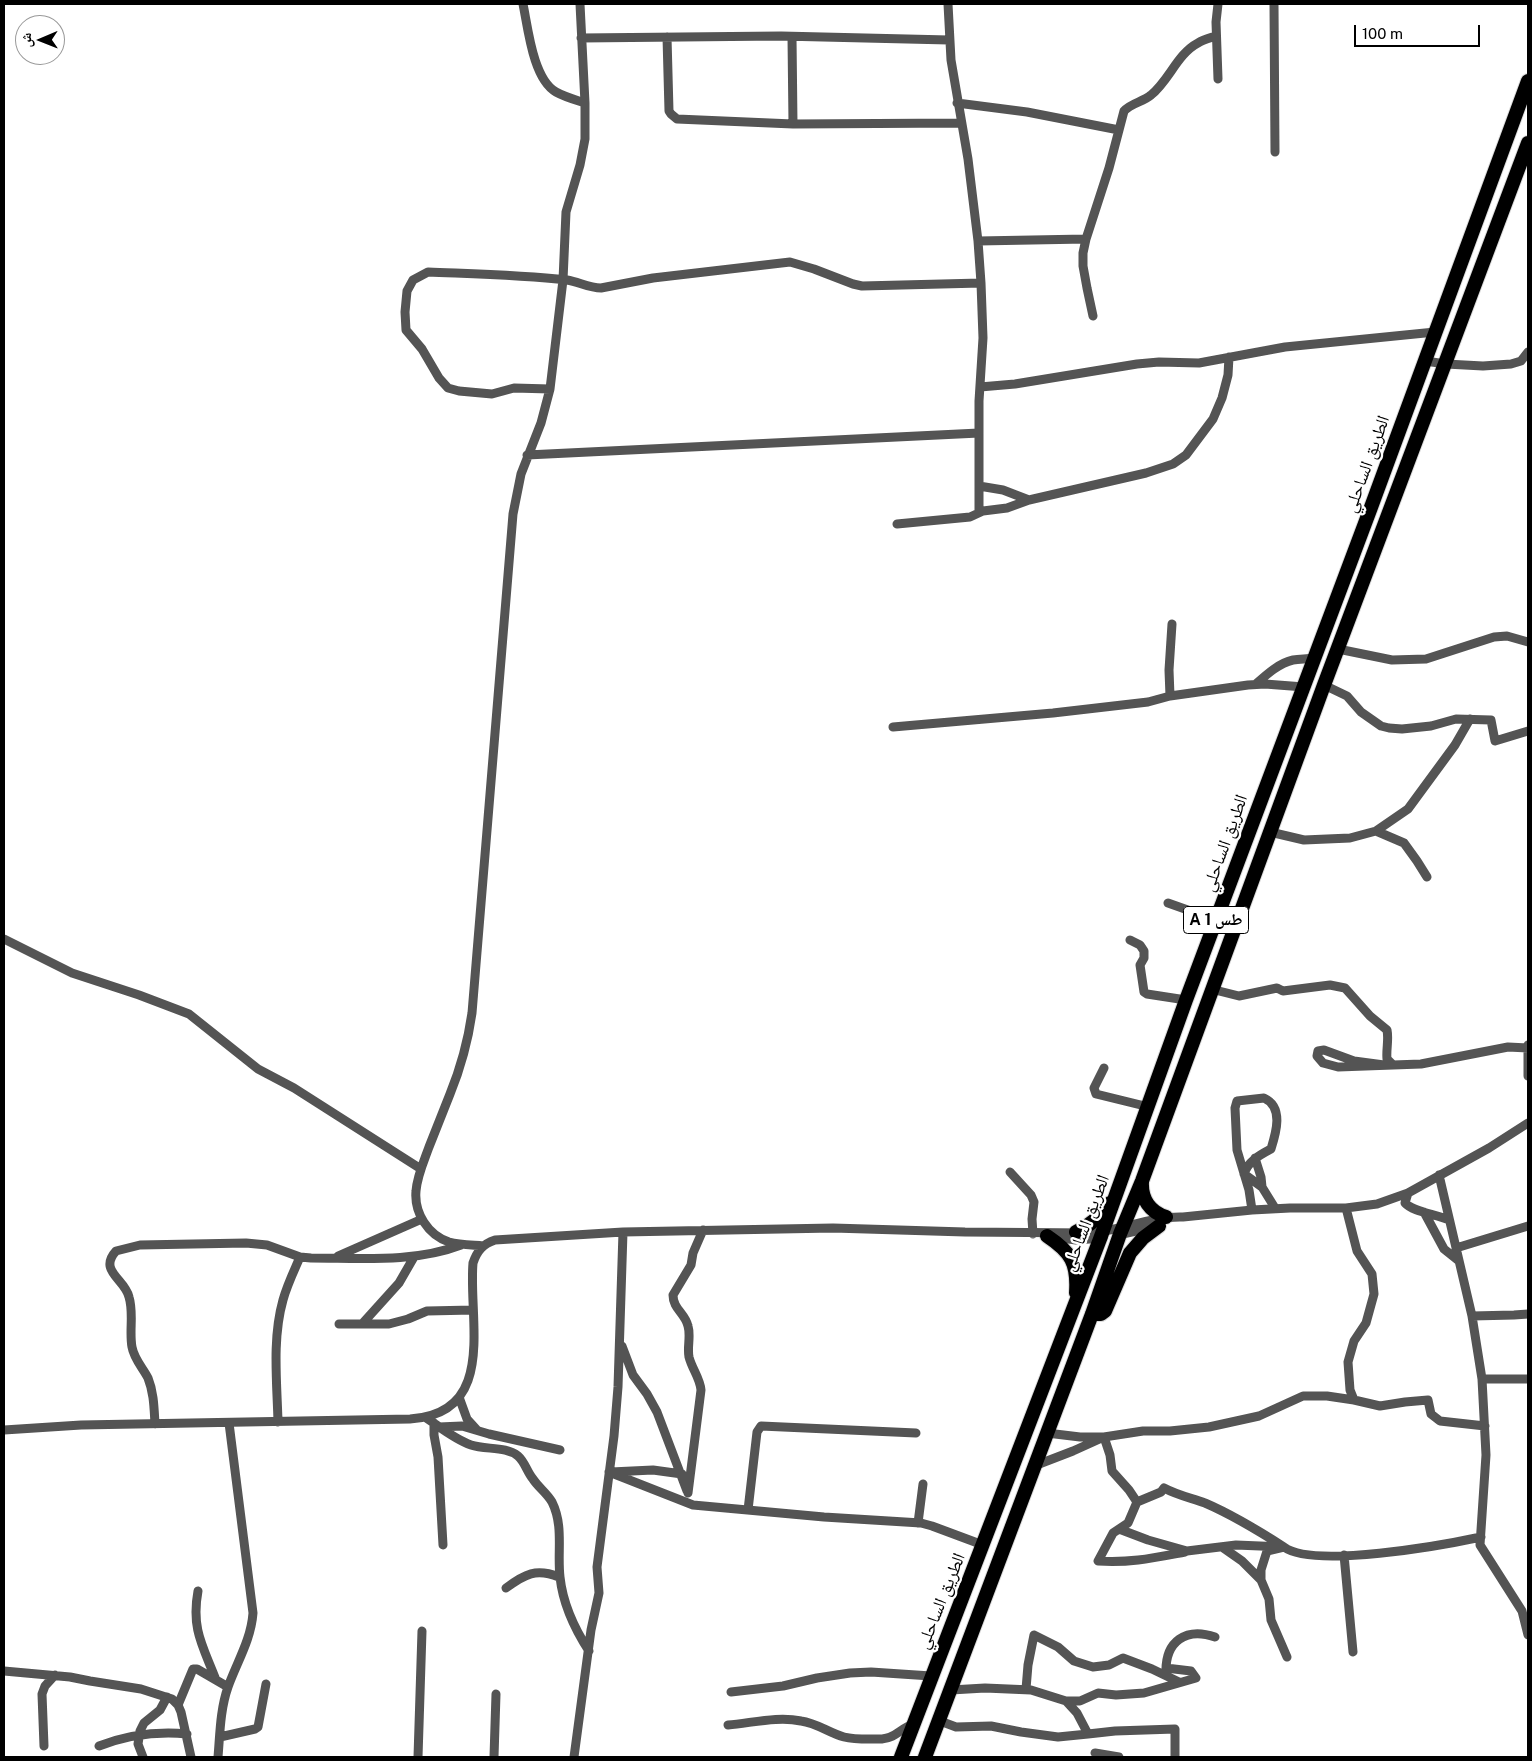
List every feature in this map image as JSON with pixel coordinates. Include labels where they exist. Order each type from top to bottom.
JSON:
[{"type":"highway","name":"الطريق الساحلي","points":[[901,1757],[1116,1197],[1186,1000],[1528,81]]},
{"type":"highway","name":"الطريق الساحلي","points":[[925,1757],[1142,1181],[1324,685],[1528,143]]},
{"type":"highway","points":[[1092,1314],[1101,1314],[1105,1311],[1130,1253],[1143,1238],[1163,1221],[1149,1206],[1142,1194],[1142,1181]]},
{"type":"highway","points":[[1076,1232],[1088,1228],[1116,1197]]},
{"type":"highway","points":[[1040,1234],[1066,1250],[1074,1265],[1076,1282],[1073,1309]]},
{"type":"street","points":[[523,4],[542,78],[556,92],[585,103]]},
{"type":"street","points":[[483,1246],[455,1244],[439,1237],[422,1219],[418,1210],[416,1191],[421,1169],[458,1074],[466,1047],[472,1013],[513,514],[519,481],[541,423],[550,389],[563,280],[566,212],[584,148],[586,131],[580,4]]},
{"type":"street","points":[[948,4],[949,40],[957,103],[968,159],[981,283],[983,338],[980,387],[979,512]]},
{"type":"street","points":[[1218,4],[1216,10],[1218,79]]},
{"type":"street","points":[[1274,4],[1275,152]]},
{"type":"street","points":[[1093,316],[1083,266],[1086,240],[1109,168],[1122,115],[1126,108],[1151,95],[1192,46],[1216,36]]},
{"type":"street","points":[[668,37],[669,106],[673,117],[677,119],[793,124],[961,123]]},
{"type":"street","points":[[582,38],[792,37],[949,40]]},
{"type":"street","points":[[792,37],[793,124]]},
{"type":"street","points":[[957,103],[1027,112],[1119,130]]},
{"type":"street","points":[[978,241],[1086,240]]},
{"type":"street","points":[[550,389],[514,388],[492,394],[448,388],[439,378],[422,349],[406,330],[407,291],[413,280],[428,272],[532,277],[577,282],[592,288],[601,288],[652,278],[790,262],[862,286],[981,283]]},
{"type":"street","points":[[980,387],[1014,384],[1138,364],[1199,362],[1319,343],[1435,332]]},
{"type":"street","points":[[1425,361],[1483,366],[1511,364],[1521,361],[1528,352]]},
{"type":"street","points":[[897,524],[961,518],[979,512],[1007,508],[1028,500],[1173,464],[1180,460],[1200,437],[1218,408],[1228,375],[1230,357]]},
{"type":"street","points":[[528,455],[979,433]]},
{"type":"street","points":[[978,486],[1003,490],[1028,500]]},
{"type":"street","points":[[1170,696],[1169,670],[1172,624]]},
{"type":"street","points":[[1338,649],[1392,660],[1426,658],[1494,637],[1506,636],[1528,642]]},
{"type":"street","points":[[1256,684],[1285,663],[1314,658]]},
{"type":"street","points":[[892,727],[1053,713],[1148,702],[1170,696],[1256,684],[1304,687]]},
{"type":"street","points":[[1324,685],[1346,696],[1361,712],[1381,726],[1389,728],[1402,730],[1431,726],[1456,719],[1470,719],[1491,720],[1495,741],[1528,732]]},
{"type":"street","points":[[1270,832],[1304,840],[1350,838],[1376,831],[1408,808],[1455,745],[1470,719]]},
{"type":"street","points":[[1376,831],[1404,843],[1427,877]]},
{"type":"street","points":[[1168,903],[1216,920]]},
{"type":"street","points":[[4,939],[72,973],[189,1014],[258,1069],[303,1093],[421,1169]]},
{"type":"street","points":[[1130,940],[1140,945],[1144,951],[1144,958],[1140,965],[1144,992],[1186,1000]]},
{"type":"street","points":[[1211,989],[1239,996],[1277,988],[1283,991],[1330,985],[1346,988],[1370,1016],[1387,1030],[1389,1040],[1386,1046],[1388,1065]]},
{"type":"street","points":[[1388,1065],[1354,1061],[1324,1050],[1318,1051],[1317,1056],[1323,1063],[1338,1067],[1421,1064],[1508,1047],[1528,1046],[1528,1076]]},
{"type":"street","points":[[1104,1068],[1094,1088],[1096,1094],[1149,1107]]},
{"type":"street","points":[[1244,1174],[1246,1167],[1255,1158],[1271,1149],[1277,1132],[1277,1116],[1274,1105],[1264,1098],[1237,1101],[1235,1108],[1237,1150],[1252,1210]]},
{"type":"street","points":[[1040,1234],[1076,1240],[1183,1217],[1275,1208],[1346,1208],[1378,1204],[1408,1194],[1489,1148],[1528,1122]]},
{"type":"street","points":[[1255,1158],[1262,1186],[1275,1208]]},
{"type":"street","points":[[1010,1172],[1031,1195],[1034,1202],[1032,1219],[1040,1234]]},
{"type":"street","points":[[1244,1174],[1262,1186]]},
{"type":"street","points":[[1439,1175],[1472,1316],[1482,1379],[1486,1455],[1480,1545],[1522,1611],[1528,1635]]},
{"type":"street","points":[[1408,1194],[1405,1203],[1409,1208],[1435,1214],[1449,1220]]},
{"type":"street","points":[[1346,1208],[1357,1250],[1372,1274],[1374,1294],[1366,1323],[1354,1341],[1348,1362],[1350,1390],[1354,1400]]},
{"type":"street","points":[[1424,1212],[1444,1249],[1459,1261]]},
{"type":"street","points":[[333,1258],[422,1219]]},
{"type":"street","points":[[1456,1248],[1528,1226]]},
{"type":"street","points":[[4,1430],[81,1425],[425,1418],[443,1410],[459,1397],[468,1381],[473,1363],[473,1262],[478,1250],[483,1246],[489,1242],[502,1239],[623,1232],[833,1228],[1040,1234],[1076,1232],[1101,1236]]},
{"type":"street","points":[[688,1493],[701,1390],[699,1379],[690,1360],[688,1325],[686,1319],[675,1307],[673,1296],[691,1266],[693,1253],[703,1230]]},
{"type":"street","points":[[574,1757],[591,1630],[600,1593],[597,1567],[614,1436],[620,1341],[623,1232]]},
{"type":"street","points":[[155,1424],[151,1386],[144,1370],[135,1357],[131,1344],[130,1297],[112,1271],[110,1260],[116,1251],[140,1245],[246,1244],[267,1246],[300,1257],[333,1258],[414,1256],[439,1252],[463,1244]]},
{"type":"street","points":[[362,1324],[399,1283],[414,1256]]},
{"type":"street","points":[[278,1422],[276,1345],[278,1322],[290,1278],[300,1257]]},
{"type":"street","points":[[339,1324],[399,1322],[427,1311],[473,1310]]},
{"type":"street","points":[[1472,1316],[1528,1314]]},
{"type":"street","points":[[620,1341],[634,1375],[657,1412],[694,1504]]},
{"type":"street","points":[[1482,1379],[1528,1379]]},
{"type":"street","points":[[1047,1433],[1080,1437],[1104,1437],[1143,1431],[1170,1431],[1209,1427],[1259,1416],[1303,1396],[1328,1396],[1380,1406],[1428,1400],[1431,1414],[1440,1421],[1485,1426]]},
{"type":"street","points":[[459,1397],[467,1419],[477,1430]]},
{"type":"street","points":[[425,1418],[470,1444],[514,1453],[522,1461],[534,1481],[547,1493],[556,1511],[559,1531],[559,1577],[569,1615],[588,1651]]},
{"type":"street","points":[[218,1757],[223,1709],[228,1688],[249,1636],[253,1613],[229,1423]]},
{"type":"street","points":[[436,1425],[462,1426],[560,1450]]},
{"type":"street","points":[[436,1425],[434,1436],[438,1457],[442,1545]]},
{"type":"street","points":[[748,1510],[757,1432],[761,1426],[916,1433]]},
{"type":"street","points":[[1034,1466],[1104,1437]]},
{"type":"street","points":[[1104,1437],[1110,1455],[1112,1471],[1137,1502]]},
{"type":"street","points":[[609,1472],[638,1470],[682,1474]]},
{"type":"street","points":[[609,1472],[694,1504],[824,1517],[918,1523],[932,1526],[983,1545]]},
{"type":"street","points":[[918,1523],[923,1484]]},
{"type":"street","points":[[1284,1547],[1236,1545],[1131,1561],[1098,1561],[1113,1533],[1128,1523],[1137,1502],[1161,1492],[1164,1488],[1204,1503],[1246,1523],[1289,1550],[1304,1555],[1373,1554],[1481,1537]]},
{"type":"street","points":[[1119,1529],[1148,1540],[1187,1551]]},
{"type":"street","points":[[1222,1547],[1242,1561],[1260,1580],[1269,1599],[1271,1620],[1287,1657]]},
{"type":"street","points":[[1260,1580],[1267,1551],[1284,1547]]},
{"type":"street","points":[[1344,1555],[1353,1652]]},
{"type":"street","points":[[506,1588],[527,1574],[540,1572],[559,1577]]},
{"type":"street","points":[[198,1591],[195,1607],[197,1630],[216,1680]]},
{"type":"street","points":[[418,1757],[422,1631]]},
{"type":"street","points":[[1166,1672],[1166,1661],[1172,1646],[1188,1634],[1204,1633],[1215,1637]]},
{"type":"street","points":[[1026,1690],[1028,1665],[1034,1635],[1058,1646],[1074,1661],[1093,1667],[1109,1666],[1122,1658],[1166,1672],[1191,1671],[1196,1678],[1144,1693],[1098,1693],[1080,1701],[1066,1702]]},
{"type":"street","points":[[191,1757],[187,1734],[178,1704],[193,1668],[228,1688]]},
{"type":"street","points":[[4,1671],[55,1675],[127,1686],[167,1697],[178,1704]]},
{"type":"street","points":[[731,1692],[775,1688],[817,1678],[850,1673],[871,1672],[931,1676]]},
{"type":"street","points":[[1166,1672],[1179,1682]]},
{"type":"street","points":[[44,1746],[42,1694],[45,1686],[55,1675]]},
{"type":"street","points":[[220,1737],[258,1727],[266,1684]]},
{"type":"street","points":[[951,1690],[985,1688],[1026,1690],[1048,1694],[1066,1702],[1077,1713],[1088,1734]]},
{"type":"street","points":[[494,1757],[496,1694]]},
{"type":"street","points":[[143,1757],[138,1744],[139,1734],[144,1723],[157,1713],[167,1697]]},
{"type":"street","points":[[728,1725],[798,1720],[811,1722],[846,1738],[857,1739],[891,1737],[913,1725]]},
{"type":"street","points":[[940,1721],[956,1727],[991,1726],[1058,1737],[1115,1730],[1175,1730],[1175,1757]]},
{"type":"street","points":[[99,1746],[139,1734],[158,1732],[187,1734]]},
{"type":"street","points":[[1095,1754],[1119,1757]]}]
